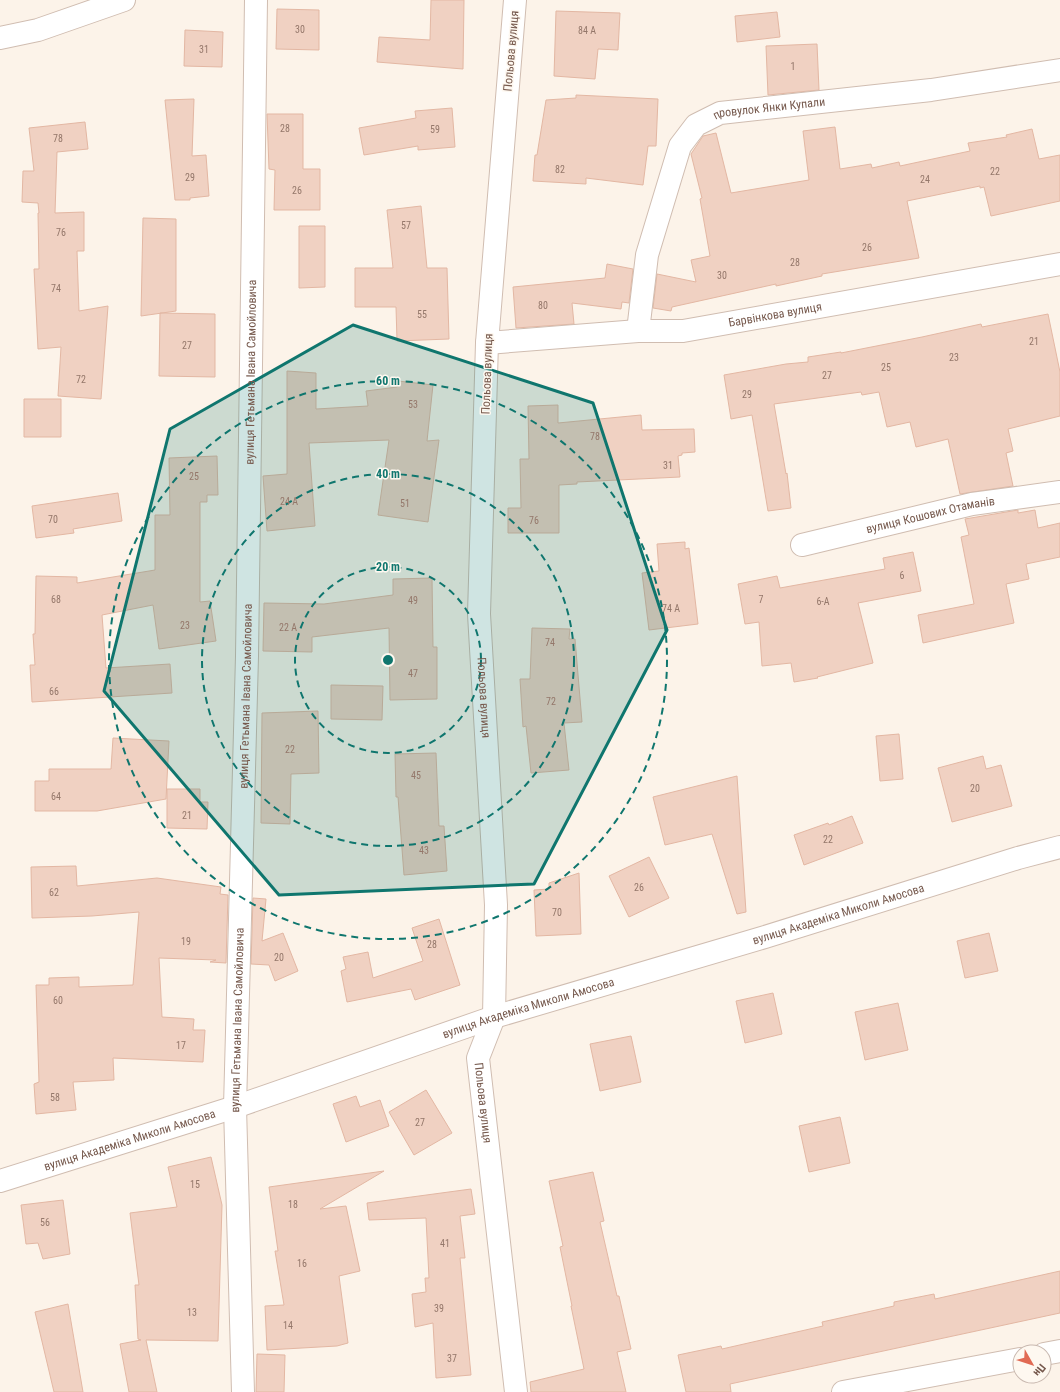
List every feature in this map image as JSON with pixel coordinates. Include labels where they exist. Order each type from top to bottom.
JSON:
[{"type":"street","points":[[0,38],[38,30],[124,0]]},
{"type":"street","name":"вулиця Гетьмана Івана Самойловича","points":[[243,1392],[235,1107],[247,656],[256,0]]},
{"type":"street","name":"Польова вулиця","points":[[515,0],[487,343],[479,614],[496,905],[494,1017],[478,1058],[516,1392]]},
{"type":"street","name":"провулок Янки Купали","points":[[638,331],[647,255],[680,146],[696,125],[720,113],[930,90],[1060,70]]},
{"type":"street","name":"Барвінкова вулиця","points":[[487,343],[638,331],[683,331],[1060,264]]},
{"type":"street","name":"вулиця Кошових Отаманів","points":[[802,545],[972,504],[1060,492]]},
{"type":"street","name":"вулиця Академіка Миколи Амосова","points":[[0,1181],[235,1107],[494,1017],[765,937],[1018,858],[1060,847]]},
{"type":"street","points":[[843,1392],[1012,1360]]},
{"type":"highlighted area","points":[[353,325],[593,403],[667,630],[534,884],[279,895],[104,691],[170,429]]},
{"type":"building","points":[[431,0],[464,0],[463,69],[377,62],[379,37],[430,40]]},
{"type":"building","points":[[277,9],[319,10],[319,50],[276,49]]},
{"type":"building","points":[[556,11],[620,13],[618,50],[598,49],[595,79],[554,76]]},
{"type":"building","points":[[777,12],[780,37],[737,42],[735,16]]},
{"type":"building","points":[[185,30],[223,32],[222,67],[184,66]]},
{"type":"building","points":[[817,44],[819,90],[768,95],[766,46]]},
{"type":"building","points":[[576,95],[658,99],[656,146],[648,146],[643,185],[586,178],[586,184],[533,181],[535,155],[537,155],[546,100],[576,98]]},
{"type":"building","points":[[194,99],[192,156],[206,155],[209,196],[190,198],[190,200],[175,200],[165,100]]},
{"type":"building","points":[[452,108],[455,147],[418,150],[418,146],[364,155],[359,128],[416,118],[415,111]]},
{"type":"building","points":[[267,114],[303,114],[303,169],[320,169],[320,210],[274,210],[275,170],[269,169]]},
{"type":"building","points":[[85,122],[88,149],[57,152],[55,213],[84,212],[84,251],[77,251],[79,311],[108,306],[101,399],[58,396],[61,347],[38,349],[34,269],[39,269],[38,203],[22,202],[23,171],[34,171],[29,128]]},
{"type":"building","points":[[835,127],[840,169],[871,164],[872,168],[899,162],[900,166],[970,151],[968,143],[1007,137],[1006,135],[1032,129],[1039,159],[1060,155],[1060,201],[991,216],[984,187],[980,188],[980,186],[907,201],[919,258],[822,274],[822,276],[776,286],[776,284],[672,307],[671,311],[653,308],[657,274],[696,282],[691,260],[710,256],[700,199],[702,198],[691,154],[703,136],[716,133],[731,193],[809,180],[803,131]]},
{"type":"building","points":[[421,206],[427,268],[447,268],[449,339],[397,341],[396,307],[355,307],[355,268],[393,268],[387,210]]},
{"type":"building","points":[[143,218],[176,219],[176,311],[141,316]]},
{"type":"building","points":[[299,226],[325,226],[325,287],[299,288]]},
{"type":"building","points":[[607,264],[633,269],[629,303],[622,302],[621,309],[572,303],[574,324],[516,328],[513,287],[605,278]]},
{"type":"building","points":[[160,313],[215,314],[215,377],[159,376]]},
{"type":"building","points":[[1048,314],[1060,372],[1060,416],[1008,429],[1013,451],[1006,453],[1013,486],[960,494],[948,439],[916,447],[910,422],[887,427],[879,392],[862,395],[861,392],[774,404],[786,474],[787,473],[791,508],[768,511],[752,415],[731,419],[724,375],[786,364],[808,362],[808,357],[841,353],[981,324],[982,327]]},
{"type":"building","points":[[287,371],[316,373],[316,409],[368,406],[366,391],[397,387],[398,381],[433,385],[427,441],[439,440],[428,522],[378,515],[389,440],[309,443],[315,526],[267,531],[263,476],[287,474]]},
{"type":"building","points":[[24,399],[61,399],[61,437],[24,437]]},
{"type":"building","points":[[558,405],[558,423],[641,415],[642,430],[694,429],[695,452],[682,453],[682,455],[678,456],[680,477],[577,482],[577,484],[559,485],[559,533],[508,533],[508,508],[521,508],[520,459],[529,459],[528,406]]},
{"type":"building","points":[[217,456],[218,495],[207,495],[207,502],[200,502],[200,602],[210,601],[216,641],[159,649],[153,605],[102,615],[106,668],[170,664],[172,693],[32,702],[30,665],[35,665],[33,634],[35,634],[36,576],[77,577],[77,583],[155,570],[155,515],[170,515],[169,458]]},
{"type":"building","points":[[118,493],[122,521],[73,529],[74,533],[36,538],[32,506]]},
{"type":"building","points":[[1018,510],[1018,513],[1035,510],[1038,528],[1060,523],[1060,557],[1026,564],[1029,579],[1006,584],[1014,623],[923,643],[918,615],[974,604],[961,537],[969,535],[965,519]]},
{"type":"building","points":[[685,542],[685,549],[689,548],[698,624],[649,630],[642,573],[659,571],[657,544]]},
{"type":"building","points":[[913,552],[921,591],[858,603],[873,663],[817,677],[818,678],[794,682],[791,663],[762,666],[759,622],[745,624],[738,584],[777,576],[780,588],[885,569],[883,558]]},
{"type":"building","points":[[432,578],[433,647],[437,647],[437,699],[390,700],[389,628],[312,637],[312,652],[263,651],[264,603],[324,604],[393,595],[393,579]]},
{"type":"building","points":[[532,628],[570,629],[569,639],[575,639],[582,722],[564,723],[569,770],[531,773],[526,726],[523,727],[520,679],[530,679]]},
{"type":"building","points":[[331,685],[383,686],[382,720],[331,719]]},
{"type":"building","points":[[318,711],[319,773],[291,774],[290,824],[261,823],[262,713]]},
{"type":"building","points":[[899,734],[903,779],[880,781],[876,736]]},
{"type":"building","points":[[113,738],[169,741],[166,799],[97,811],[35,811],[35,781],[49,781],[49,769],[111,769]]},
{"type":"building","points":[[436,753],[439,826],[444,826],[447,871],[404,875],[398,797],[396,797],[395,754]]},
{"type":"building","points":[[983,756],[986,769],[1001,765],[1012,806],[952,822],[938,768]]},
{"type":"building","points":[[737,776],[746,912],[737,914],[712,834],[665,845],[653,797]]},
{"type":"building","points":[[167,789],[200,789],[200,802],[208,802],[207,829],[167,828]]},
{"type":"building","points":[[852,816],[863,843],[804,865],[794,835],[828,823],[829,825]]},
{"type":"building","points":[[649,857],[669,898],[629,917],[609,876]]},
{"type":"building","points":[[76,866],[77,886],[157,878],[221,887],[220,894],[228,895],[226,963],[210,962],[216,960],[159,958],[162,1017],[194,1019],[193,1030],[205,1030],[203,1062],[113,1058],[114,1080],[73,1082],[76,1110],[36,1114],[34,1084],[39,1082],[36,985],[49,985],[49,978],[79,977],[79,987],[133,985],[139,912],[92,916],[32,918],[31,867]]},
{"type":"building","points":[[579,873],[581,934],[536,936],[534,890],[549,889],[549,883]]},
{"type":"building","points":[[253,898],[266,899],[262,941],[283,933],[298,971],[275,981],[269,965],[251,964]]},
{"type":"building","points":[[439,919],[460,985],[415,1000],[411,989],[347,1002],[341,971],[346,969],[343,957],[368,952],[373,978],[423,961],[412,928]]},
{"type":"building","points":[[989,933],[998,971],[965,978],[957,941]]},
{"type":"building","points":[[773,993],[782,1034],[745,1043],[736,1001]]},
{"type":"building","points":[[898,1003],[908,1050],[865,1060],[855,1012]]},
{"type":"building","points":[[631,1036],[641,1082],[600,1091],[590,1044]]},
{"type":"building","points":[[426,1090],[452,1133],[414,1155],[389,1112]]},
{"type":"building","points":[[356,1096],[360,1107],[380,1100],[389,1126],[346,1142],[333,1104]]},
{"type":"building","points":[[840,1117],[850,1163],[809,1172],[799,1126]]},
{"type":"building","points":[[211,1157],[222,1205],[218,1341],[146,1340],[157,1392],[129,1392],[120,1344],[141,1340],[138,1339],[135,1285],[139,1285],[130,1213],[177,1207],[168,1167]]},
{"type":"building","points":[[384,1171],[320,1209],[346,1206],[360,1271],[339,1276],[348,1343],[337,1346],[267,1350],[265,1306],[284,1305],[275,1251],[278,1251],[269,1187]]},
{"type":"building","points":[[593,1172],[604,1221],[600,1222],[631,1349],[617,1352],[626,1392],[531,1392],[530,1382],[584,1369],[560,1247],[563,1246],[549,1181]]},
{"type":"building","points":[[471,1189],[475,1214],[460,1216],[465,1258],[460,1258],[471,1375],[436,1378],[433,1323],[415,1327],[412,1294],[426,1292],[425,1278],[429,1278],[426,1218],[369,1220],[367,1203]]},
{"type":"building","points":[[63,1200],[70,1254],[43,1259],[38,1243],[26,1244],[21,1205]]},
{"type":"building","points":[[1060,1271],[1060,1313],[730,1384],[731,1392],[686,1392],[678,1355],[721,1346],[722,1349],[823,1326],[822,1322],[894,1306],[894,1302],[934,1294],[935,1299]]},
{"type":"building","points":[[68,1304],[83,1392],[54,1392],[35,1312]]},
{"type":"building","points":[[257,1354],[285,1355],[284,1392],[256,1392]]}]
